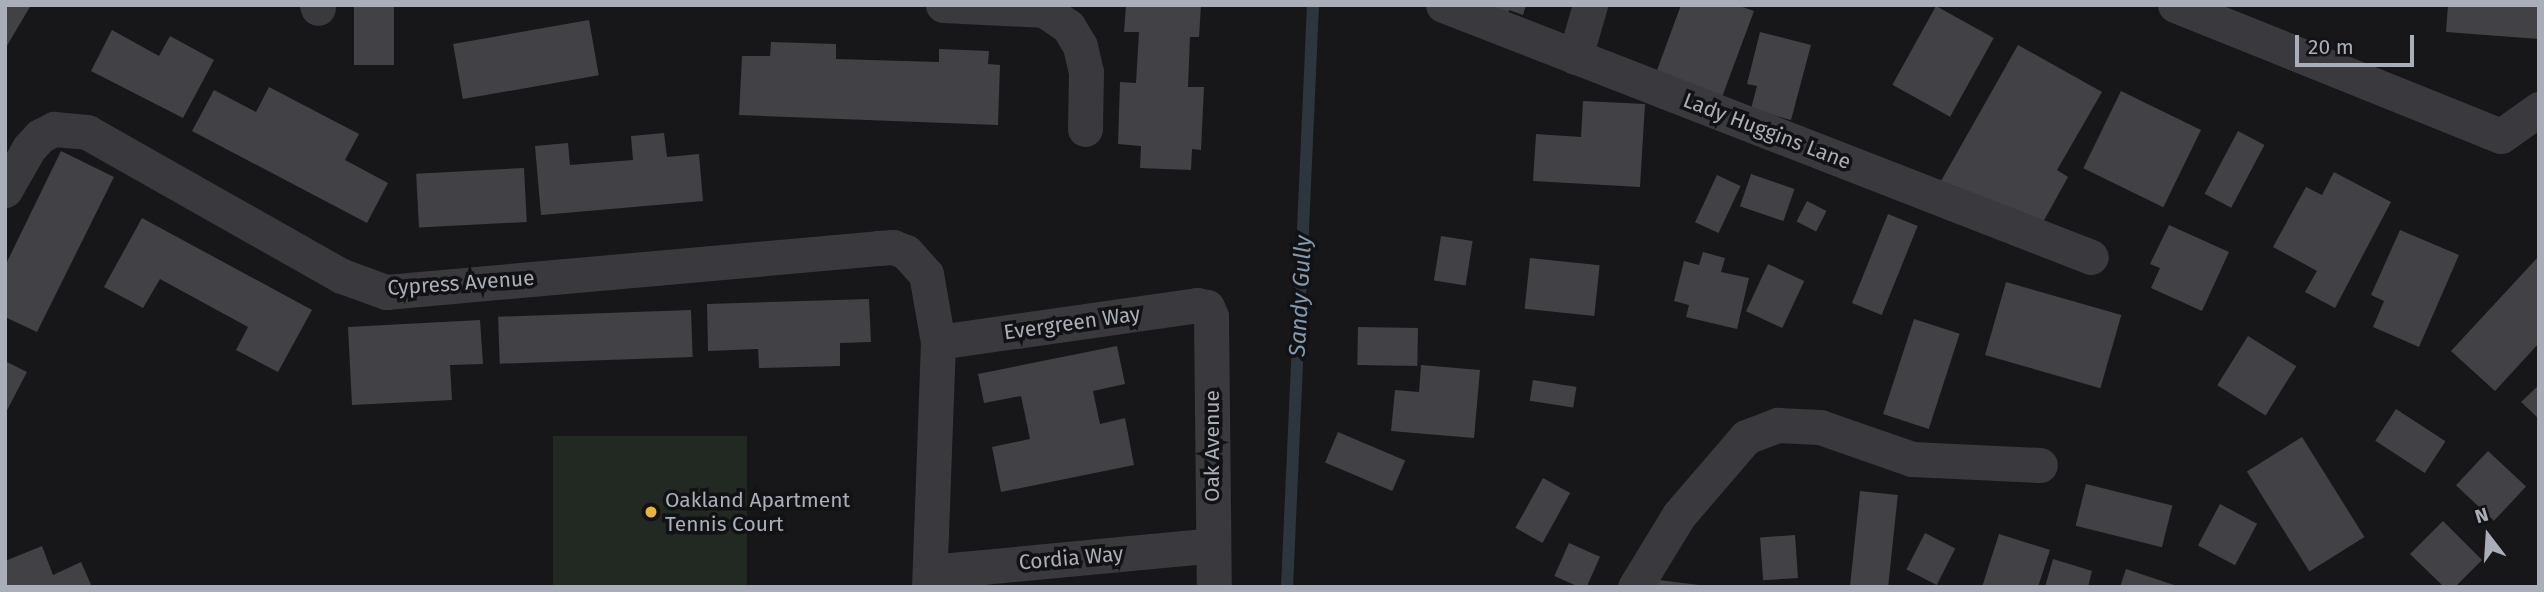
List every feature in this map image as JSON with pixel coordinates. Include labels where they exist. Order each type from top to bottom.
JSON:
[{"type":"street","points":[[943,5],[1044,10],[1068,26],[1080,46],[1086,72],[1085,129]]},
{"type":"street","name":"Lady Huggins Lane","points":[[1443,5],[2091,257]]},
{"type":"street","points":[[1575,57],[1590,5]]},
{"type":"street","points":[[2175,5],[2501,136],[2539,109]]},
{"type":"street","name":"Cypress Avenue","points":[[5,190],[29,148],[40,136],[54,129],[87,132],[342,276],[386,292],[892,247],[906,252],[926,274],[938,342]]},
{"type":"street","name":"Evergreen Way","points":[[938,342],[1197,305],[1207,307]]},
{"type":"street","name":"Oak Avenue","points":[[1207,307],[1211,316],[1214,587]]},
{"type":"street","points":[[929,579],[938,342]]},
{"type":"street","points":[[1635,587],[1679,515],[1746,437],[1778,425],[1820,427],[1912,459],[2040,465]]},
{"type":"street","name":"Cordia Way","points":[[929,579],[1213,545]]},
{"type":"shaded area","name":"Oakland Apartment Tennis Court","points":[[553,436],[747,436],[747,587],[553,587]]},
{"type":"building","points":[[5,5],[31,5],[5,49]]},
{"type":"building","points":[[354,5],[394,5],[394,65],[354,65]]},
{"type":"building","points":[[1126,5],[1201,5],[1199,37],[1190,37],[1188,87],[1204,87],[1201,150],[1192,149],[1191,170],[1140,168],[1141,146],[1118,144],[1120,82],[1136,83],[1139,32],[1124,32]]},
{"type":"building","points":[[1463,5],[1526,5],[1523,15],[1509,10],[1507,19]]},
{"type":"building","points":[[1681,5],[1737,5],[1754,11],[1722,97],[1656,73]]},
{"type":"building","points":[[2448,5],[2539,5],[2539,39],[2446,32]]},
{"type":"building","points":[[1936,6],[1994,38],[1950,117],[1892,85]]},
{"type":"building","points":[[589,20],[599,75],[463,99],[453,44]]},
{"type":"building","points":[[112,30],[159,56],[170,36],[214,60],[183,118],[91,71]]},
{"type":"building","points":[[1760,32],[1811,45],[1791,120],[1751,109],[1757,86],[1747,84]]},
{"type":"building","points":[[771,42],[836,44],[836,59],[939,62],[939,49],[989,51],[988,64],[1000,65],[998,125],[739,115],[742,56],[770,56]]},
{"type":"building","points":[[2018,45],[2102,92],[2057,170],[2068,177],[2037,233],[1941,181]]},
{"type":"building","points":[[269,87],[359,134],[345,160],[388,183],[367,223],[192,131],[214,90],[256,112]]},
{"type":"building","points":[[2121,91],[2201,130],[2163,207],[2083,168]]},
{"type":"building","points":[[1583,101],[1645,104],[1640,187],[1533,181],[1536,134],[1581,137]]},
{"type":"building","points":[[2238,131],[2264,145],[2231,208],[2205,194]]},
{"type":"building","points":[[664,133],[667,157],[699,154],[703,201],[541,215],[535,146],[568,143],[570,165],[633,160],[631,136]]},
{"type":"building","points":[[61,151],[114,177],[37,332],[5,317],[5,266]]},
{"type":"building","points":[[524,168],[527,222],[419,228],[416,174]]},
{"type":"building","points":[[2334,172],[2391,202],[2335,308],[2305,292],[2317,271],[2273,247],[2306,187],[2322,195]]},
{"type":"building","points":[[1751,174],[1794,189],[1783,221],[1740,206]]},
{"type":"building","points":[[1717,175],[1741,186],[1719,233],[1695,222]]},
{"type":"building","points":[[1807,201],[1827,211],[1816,231],[1797,221]]},
{"type":"building","points":[[1888,214],[1918,226],[1882,315],[1852,303]]},
{"type":"building","points":[[142,218],[312,310],[278,372],[236,350],[248,327],[160,279],[143,308],[104,287]]},
{"type":"building","points":[[2169,225],[2229,252],[2202,311],[2151,288],[2160,268],[2150,264]]},
{"type":"building","points":[[2400,230],[2459,255],[2419,347],[2373,327],[2384,301],[2371,295]]},
{"type":"building","points":[[1441,236],[1473,241],[1466,285],[1434,280]]},
{"type":"building","points":[[1703,252],[1725,258],[1721,272],[1749,278],[1737,329],[1686,317],[1689,305],[1674,301],[1684,261],[1699,265]]},
{"type":"building","points":[[2539,256],[2539,343],[2495,391],[2451,351]]},
{"type":"building","points":[[1530,258],[1600,265],[1594,316],[1525,309]]},
{"type":"building","points":[[1768,264],[1804,281],[1782,328],[1746,311]]},
{"type":"building","points":[[2006,282],[2121,315],[2100,388],[1985,355]]},
{"type":"building","points":[[869,299],[871,342],[840,343],[840,366],[759,368],[758,349],[708,351],[707,304]]},
{"type":"building","points":[[691,310],[693,357],[500,364],[498,317]]},
{"type":"building","points":[[1914,319],[1960,334],[1929,429],[1883,414]]},
{"type":"building","points":[[480,320],[483,364],[450,365],[452,400],[352,405],[348,327]]},
{"type":"building","points":[[1358,327],[1418,328],[1417,366],[1357,365]]},
{"type":"building","points":[[2248,336],[2296,366],[2266,415],[2217,385]]},
{"type":"building","points":[[1117,346],[1125,384],[1093,391],[1100,424],[1125,418],[1134,465],[1001,492],[992,447],[1030,439],[1021,396],[984,403],[978,374]]},
{"type":"building","points":[[5,361],[27,372],[5,414]]},
{"type":"building","points":[[1421,365],[1480,370],[1474,438],[1391,431],[1395,390],[1419,392]]},
{"type":"building","points":[[1533,380],[1576,387],[1573,408],[1530,401]]},
{"type":"building","points":[[2539,385],[2539,419],[2521,402]]},
{"type":"building","points":[[2396,409],[2445,441],[2425,473],[2375,441]]},
{"type":"building","points":[[1338,432],[1405,461],[1392,491],[1325,462]]},
{"type":"building","points":[[2302,437],[2365,537],[2309,572],[2247,471]]},
{"type":"building","points":[[2488,451],[2526,486],[2494,521],[2456,485]]},
{"type":"building","points":[[1543,478],[1570,493],[1542,543],[1515,528]]},
{"type":"building","points":[[2086,484],[2172,506],[2162,547],[2076,526]]},
{"type":"building","points":[[1860,491],[1898,495],[1888,587],[1850,587]]},
{"type":"building","points":[[2220,504],[2257,524],[2235,565],[2198,545]]},
{"type":"building","points":[[2443,521],[2482,560],[2455,587],[2444,587],[2410,554]]},
{"type":"building","points":[[1925,533],[1955,548],[1937,585],[1906,570]]},
{"type":"building","points":[[1999,534],[2050,550],[2038,587],[1982,587]]},
{"type":"building","points":[[1795,535],[1798,578],[1763,580],[1760,537]]},
{"type":"building","points":[[1569,543],[1600,557],[1587,587],[1579,587],[1554,576]]},
{"type":"building","points":[[42,546],[53,575],[81,562],[92,587],[6,587],[5,561]]},
{"type":"building","points":[[2053,559],[2092,571],[2088,587],[2045,587]]},
{"type":"building","points":[[2126,569],[2177,586],[2177,587],[2120,587]]},
{"type":"building","points":[[1651,579],[1699,585],[1699,587],[1650,587]]},
{"type":"waterway","name":"Sandy Gully","points":[[1287,587],[1313,5]]},
{"type":"place","name":"Oakland Apartment Tennis Court","points":[[651,512]]}]
